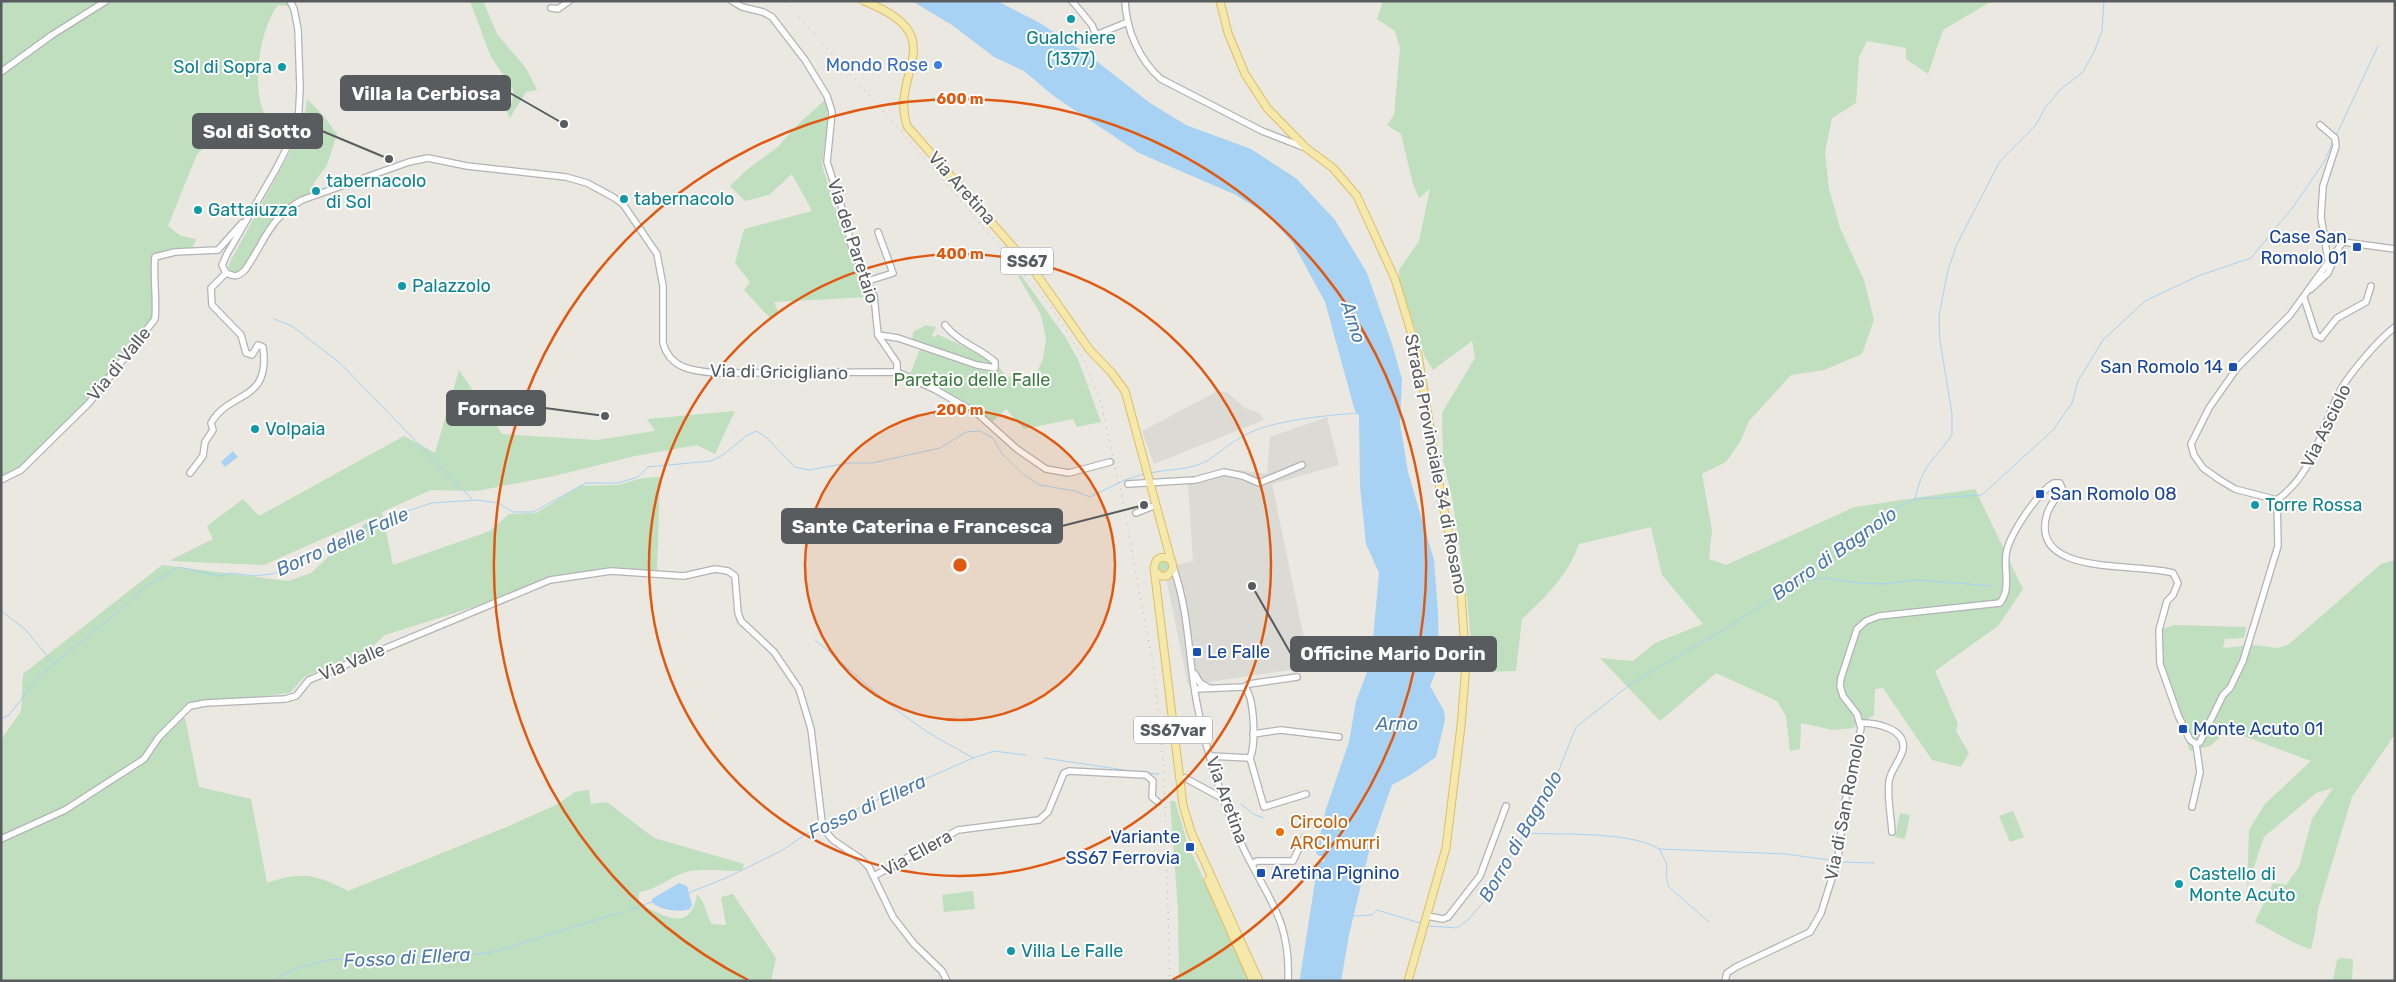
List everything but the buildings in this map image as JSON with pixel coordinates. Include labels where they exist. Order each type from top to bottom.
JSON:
[{"type":"main road","name":"Via Aretina","points":[[864,1],[898,20],[909,31],[912,38],[914,54],[904,101],[903,115],[907,126],[1012,243],[1055,297],[1089,349],[1117,380],[1124,391],[1144,456],[1147,483],[1155,501],[1172,563]]},
{"type":"main road","name":"Strada Provinciale 34 di Rosano","points":[[1220,1],[1228,33],[1245,74],[1267,108],[1305,147],[1333,168],[1357,196],[1395,280],[1418,355],[1435,458],[1461,594],[1466,665],[1461,726],[1446,848],[1408,981]]},
{"type":"main road","points":[[1159,558],[1164,557],[1172,563],[1172,572],[1166,576],[1155,571],[1154,564],[1159,558],[1166,541]]},
{"type":"main road","name":"SS67var","points":[[1155,571],[1156,596],[1179,786],[1199,858],[1253,981]]},
{"type":"main road","name":"SS67var","points":[[1156,596],[1157,589],[1166,576]]},
{"type":"main road","name":"SS67var","points":[[1192,832],[1259,981]]},
{"type":"street","points":[[1,72],[52,35],[106,1]]},
{"type":"street","points":[[190,473],[203,456],[205,442],[213,430],[211,423],[216,415],[253,392],[259,383],[265,362],[263,347],[258,345],[252,355],[246,354],[241,335],[212,305],[211,288],[226,273],[222,265],[247,217],[268,185],[298,126],[300,88],[298,29],[294,9],[290,1]]},
{"type":"street","points":[[550,8],[558,9],[569,1]]},
{"type":"street","name":"Via del Paretaio","points":[[732,1],[742,7],[763,12],[772,17],[805,60],[827,96],[832,112],[827,162],[844,215],[852,248],[874,296],[878,335],[897,364],[897,372]]},
{"type":"street","points":[[1072,1],[1092,25],[1096,35],[1128,22]]},
{"type":"street","points":[[1125,1],[1128,22],[1138,48],[1151,70],[1161,78],[1262,131],[1305,147]]},
{"type":"street","points":[[2320,125],[2335,138],[2336,146],[2323,186],[2322,217],[2328,261]]},
{"type":"street","name":"Via di Gricigliano","points":[[226,273],[234,276],[240,275],[245,270],[275,219],[292,206],[409,162],[428,158],[467,166],[566,177],[587,183],[623,204],[657,254],[663,286],[662,343],[665,352],[676,364],[694,371],[716,373],[897,372],[936,390],[978,414],[1017,449],[1046,469],[1069,473],[1110,462]]},
{"type":"street","name":"Via di Valle","points":[[1,480],[21,470],[89,402],[155,319],[156,304],[153,274],[155,257],[176,252],[218,250],[247,217]]},
{"type":"street","points":[[868,281],[892,273],[878,232]]},
{"type":"street","points":[[2192,807],[2200,772],[2196,744],[2200,742],[2223,695],[2230,688],[2243,661],[2278,546],[2277,500],[2235,489],[2220,480],[2203,468],[2194,455],[2191,444],[2209,408],[2237,368],[2304,298],[2343,242],[2395,249]]},
{"type":"street","points":[[2310,290],[2328,273],[2338,247]]},
{"type":"street","points":[[2304,298],[2316,335],[2321,338],[2337,318],[2366,302],[2371,286]]},
{"type":"street","points":[[878,335],[898,338],[977,365],[995,368],[995,362],[966,344],[945,325]]},
{"type":"street","name":"Via Asciolo","points":[[2277,500],[2289,491],[2307,468],[2338,393],[2383,336],[2395,327]]},
{"type":"street","points":[[1128,484],[1195,480],[1224,472],[1244,476],[1259,483],[1302,465]]},
{"type":"street","name":"Via di San Romolo","points":[[1726,981],[1725,977],[1730,970],[1810,932],[1816,924],[1838,858],[1844,807],[1861,723],[1843,696],[1840,686],[1845,662],[1857,630],[1866,621],[1879,616],[2000,604],[2005,597],[2007,588],[2006,554],[2009,544],[2021,522],[2043,492],[2051,485],[2058,482],[2062,488],[2046,514],[2046,540],[2055,550],[2068,558],[2091,565],[2160,569],[2173,573],[2178,583],[2173,595],[2167,601],[2159,630],[2160,664],[2178,715],[2190,740],[2196,744]]},
{"type":"street","points":[[1136,513],[1155,501]]},
{"type":"street","name":"Via Aretina","points":[[1172,563],[1178,582],[1195,690],[1210,756],[1223,798],[1252,864],[1283,927],[1288,950],[1288,981]]},
{"type":"street","name":"Via Valle","points":[[1,839],[65,810],[144,759],[159,737],[190,706],[206,703],[285,700],[296,696],[309,680],[550,580],[611,571],[684,576],[715,569],[728,571],[735,576],[738,613],[741,621],[774,652],[799,689],[811,729],[823,824],[834,840],[861,859],[874,876]]},
{"type":"street","points":[[1166,576],[1175,578],[1178,582]]},
{"type":"street","points":[[1193,668],[1200,683],[1209,688]]},
{"type":"street","points":[[1195,690],[1244,687],[1250,684],[1297,677]]},
{"type":"street","points":[[1244,687],[1251,696],[1254,734],[1253,752],[1250,758],[1264,807],[1306,794]]},
{"type":"street","points":[[1861,723],[1872,723],[1890,729],[1896,733],[1903,744],[1889,782],[1892,832]]},
{"type":"street","points":[[1254,734],[1281,730],[1339,736]]},
{"type":"street","points":[[1210,756],[1250,758]]},
{"type":"street","name":"Via Ellera","points":[[947,981],[942,971],[914,944],[893,917],[874,876],[958,830],[1040,820],[1048,812],[1064,773],[1069,771],[1146,775],[1153,781],[1152,797],[1158,802]]},
{"type":"street","points":[[1185,778],[1223,798]]},
{"type":"street","points":[[1427,916],[1443,919],[1448,917],[1470,890],[1480,876],[1506,806]]},
{"type":"street","points":[[1252,864],[1260,860],[1293,861],[1304,838]]},
{"type":"shaded area","points":[[1218,391],[1228,393],[1245,408],[1259,413],[1264,420],[1154,464],[1142,431]]},
{"type":"shaded area","points":[[1327,417],[1339,465],[1272,484],[1310,667],[1188,685],[1164,568],[1193,561],[1188,484],[1238,470],[1267,474],[1270,437]]},
{"type":"green space","points":[[1,1],[290,1],[293,7],[278,5],[268,24],[261,48],[258,85],[260,102],[267,121],[239,148],[215,139],[197,154],[168,226],[181,236],[196,239],[191,251],[155,257],[155,319],[89,403],[21,470],[1,480]]},
{"type":"green space","points":[[470,1],[483,1],[497,34],[526,68],[537,90],[526,92],[510,118],[506,110],[512,100],[513,89],[491,57]]},
{"type":"green space","points":[[1383,1],[1992,1],[1943,30],[1928,74],[1906,59],[1906,48],[1867,41],[1859,57],[1856,103],[1832,118],[1825,152],[1829,189],[1840,228],[1864,280],[1874,320],[1862,354],[1824,370],[1791,375],[1749,421],[1740,442],[1726,462],[1702,474],[1712,530],[1709,559],[1726,565],[1855,507],[1975,489],[2023,589],[1998,626],[1935,671],[1958,724],[1956,731],[1969,753],[1961,767],[1932,760],[1883,688],[1875,689],[1874,715],[1853,728],[1833,730],[1801,723],[1800,749],[1790,751],[1786,716],[1777,701],[1716,673],[1660,721],[1600,658],[1633,661],[1655,643],[1703,624],[1662,575],[1651,527],[1579,544],[1562,576],[1522,619],[1516,671],[1484,672],[1473,661],[1467,598],[1453,503],[1443,459],[1442,413],[1475,358],[1472,341],[1433,370],[1424,355],[1399,280],[1399,270],[1419,241],[1430,189],[1419,198],[1413,184],[1401,134],[1387,125],[1394,115],[1400,48],[1395,31],[1377,19]]},
{"type":"green space","points":[[307,99],[322,114],[337,134],[327,165],[313,184],[324,191],[298,199],[275,216],[242,268],[235,273],[228,268],[231,260],[299,136],[304,122]]},
{"type":"green space","points":[[826,99],[828,119],[822,165],[851,258],[870,297],[774,302],[779,313],[770,318],[744,290],[750,282],[735,263],[744,229],[812,211],[792,174],[769,195],[745,201],[730,186],[749,168],[778,147],[796,126]]},
{"type":"green space","name":"Paretaio delle Falle","points":[[1021,275],[1066,338],[1079,362],[1101,422],[1077,427],[1073,419],[1024,429],[1006,409],[990,424],[978,414],[905,376],[911,372],[920,349],[912,342],[913,332],[926,325],[936,327],[932,336],[936,337],[937,334],[994,361],[1006,376],[1021,381],[1030,381],[1035,376],[1043,359],[1046,338],[1041,315],[1018,276]]},
{"type":"green space","points":[[459,370],[502,434],[597,440],[655,431],[647,419],[735,411],[715,454],[697,445],[635,456],[554,476],[477,491],[431,490],[382,512],[393,565],[490,531],[509,514],[536,513],[580,486],[617,485],[643,478],[660,477],[657,572],[584,572],[385,635],[370,649],[304,677],[290,693],[187,705],[175,718],[185,718],[199,787],[251,799],[267,883],[290,877],[308,876],[326,881],[348,891],[509,826],[558,804],[575,792],[589,790],[591,804],[607,802],[654,838],[744,864],[742,871],[699,870],[680,874],[652,889],[639,892],[639,903],[657,913],[682,918],[689,914],[694,906],[697,894],[712,924],[726,925],[721,897],[733,894],[776,958],[771,981],[1,981],[1,740],[21,711],[23,674],[162,565],[288,581],[311,573],[372,517],[264,565],[169,561],[213,539],[207,526],[243,499],[259,516],[404,436],[435,453]]},
{"type":"green space","points":[[1161,560],[1165,560],[1169,566],[1165,572],[1161,572],[1157,568],[1157,564]]},
{"type":"green space","points":[[2395,560],[2395,734],[2352,797],[2318,909],[2311,949],[2296,944],[2255,922],[2273,883],[2286,885],[2299,867],[2312,819],[2333,788],[2316,793],[2264,837],[2247,888],[2249,830],[2265,804],[2311,761],[2228,730],[2210,746],[2190,751],[2160,664],[2159,630],[2174,625],[2246,627],[2244,638],[2225,639],[2223,648],[2254,645],[2278,648],[2288,645],[2381,564]]},
{"type":"green space","points":[[1170,801],[1175,801],[1188,845],[1250,981],[1179,981],[1178,910]]},
{"type":"green space","points":[[2013,811],[2024,837],[2010,842],[1999,816]]},
{"type":"green space","points":[[1900,813],[1910,815],[1905,839],[1895,837]]},
{"type":"green space","points":[[973,891],[975,909],[944,912],[942,895]]},
{"type":"green space","points":[[2341,958],[2353,959],[2352,981],[2333,981],[2337,960]]},
{"type":"water","name":"Arno","points":[[912,1],[997,1],[1040,23],[1090,56],[1150,103],[1186,125],[1251,149],[1297,179],[1335,220],[1367,273],[1402,379],[1400,423],[1408,472],[1434,560],[1438,611],[1439,664],[1430,686],[1444,711],[1445,720],[1436,757],[1392,785],[1370,847],[1349,935],[1341,981],[1300,981],[1300,978],[1318,862],[1325,861],[1324,856],[1319,856],[1316,853],[1326,809],[1349,742],[1356,701],[1371,662],[1379,573],[1366,544],[1360,486],[1359,415],[1355,411],[1325,302],[1293,243],[1268,215],[1236,195],[1139,153],[1055,97],[1024,71],[994,57],[952,25]]},
{"type":"water","points":[[233,451],[238,457],[225,467],[221,462]]},
{"type":"water","points":[[679,883],[687,886],[692,905],[690,909],[681,911],[670,910],[659,907],[652,902],[652,899]]},
{"type":"waterway","points":[[1,6],[9,1]]},
{"type":"waterway","points":[[1915,499],[1925,470],[1952,435],[1952,414],[1940,341],[1939,316],[1948,270],[1957,244],[2000,161],[2036,125],[2045,108],[2061,89],[2083,72],[2094,52],[2102,31],[2104,1]]},
{"type":"waterway","name":"Borro di Bagnolo","points":[[2336,136],[2378,46]]},
{"type":"waterway","name":"Borro di Bagnolo","points":[[1429,926],[1457,928],[1468,920],[1485,900],[1553,785],[1576,727],[1632,683],[1728,627],[1799,581],[1837,548],[1881,516],[1915,499],[1982,495],[2053,430],[2072,403],[2078,381],[2103,340],[2145,301],[2198,276],[2251,258],[2293,207],[2324,162],[2333,142]]},
{"type":"waterway","points":[[274,319],[292,326],[340,363],[472,499]]},
{"type":"waterway","name":"Borro delle Falle","points":[[1150,473],[1187,468],[1200,464],[1243,436],[1260,428],[1288,421],[1359,413]]},
{"type":"waterway","name":"Borro delle Falle","points":[[1,719],[9,715],[39,676],[119,611],[143,588],[179,567],[219,576],[232,573],[254,576],[272,574],[299,563],[376,521],[432,503],[477,500],[498,503],[513,512],[533,512],[586,483],[618,483],[638,477],[648,467],[711,461],[723,455],[746,436],[756,431],[765,436],[795,467],[809,470],[849,463],[872,463],[940,448],[966,432],[980,431],[993,438],[1002,454],[1024,475],[1040,485],[1075,491],[1090,497],[1125,480],[1144,474]]},
{"type":"waterway","points":[[1800,581],[1825,578],[1858,583],[1884,584],[1916,580],[1993,586]]},
{"type":"waterway","points":[[1,611],[25,629],[53,663]]},
{"type":"waterway","points":[[815,640],[900,712],[927,732],[973,758]]},
{"type":"waterway","name":"Fosso di Ellera","points":[[825,823],[973,758],[994,751],[1026,755]]},
{"type":"waterway","name":"Fosso di Ellera","points":[[1044,758],[1138,772]]},
{"type":"waterway","name":"Fosso di Ellera","points":[[1147,773],[1159,774]]},
{"type":"waterway","name":"Fosso di Ellera","points":[[1187,776],[1203,784]]},
{"type":"waterway","name":"Fosso di Ellera","points":[[1241,804],[1253,814],[1264,818]]},
{"type":"waterway","name":"Fosso di Ellera","points":[[1288,823],[1321,829]]},
{"type":"waterway","name":"Fosso di Ellera","points":[[688,893],[726,878],[781,851],[821,824]]},
{"type":"waterway","points":[[1524,833],[1594,835],[1631,839],[1647,843],[1659,849],[1786,854],[1836,861]]},
{"type":"waterway","points":[[1659,849],[1667,864],[1666,876],[1669,887],[1709,922]]},
{"type":"waterway","points":[[1840,862],[1874,863]]},
{"type":"waterway","name":"Fosso di Ellera","points":[[629,910],[652,902]]},
{"type":"waterway","name":"Borro di Bagnolo","points":[[1353,916],[1372,915],[1377,910],[1420,923]]},
{"type":"waterway","name":"Fosso di Ellera","points":[[279,977],[298,968],[327,960],[416,956],[438,959],[493,952],[622,912]]},
{"type":"railway","points":[[785,1],[900,130],[1049,304],[1084,359],[1101,403],[1121,492],[1154,671],[1164,771],[1170,981]]},
{"type":"place","name":"Gualchiere (1377)","points":[[1071,19]]},
{"type":"place","name":"Mondo Rose","points":[[938,65]]},
{"type":"place","name":"Sol di Sopra","points":[[282,67]]},
{"type":"place","name":"Villa la Cerbiosa","points":[[564,124]]},
{"type":"place","name":"Sol di Sotto","points":[[389,159]]},
{"type":"place","name":"tabernacolo di Sol","points":[[316,191]]},
{"type":"place","name":"tabernacolo","points":[[624,199]]},
{"type":"place","name":"Gattaiuzza","points":[[198,210]]},
{"type":"place","name":"Case San Romolo 01","points":[[2357,247]]},
{"type":"place","name":"Palazzolo","points":[[402,286]]},
{"type":"place","name":"San Romolo 14","points":[[2233,367]]},
{"type":"place","name":"Fornace","points":[[605,416]]},
{"type":"place","name":"Volpaia","points":[[255,429]]},
{"type":"place","name":"San Romolo 08","points":[[2040,494]]},
{"type":"place","name":"Sante Caterina e Francesca","points":[[1144,505]]},
{"type":"place","name":"Torre Rossa","points":[[2255,505]]},
{"type":"place","name":"Officine Mario Dorin","points":[[1252,586]]},
{"type":"place","name":"Le Falle","points":[[1197,652]]},
{"type":"place","name":"Monte Acuto 01","points":[[2183,729]]},
{"type":"place","name":"Circolo ARCI murri","points":[[1280,832]]},
{"type":"place","name":"Variante SS67 Ferrovia","points":[[1190,847]]},
{"type":"place","name":"Aretina Pignino","points":[[1261,873]]},
{"type":"place","name":"Castello di Monte Acuto","points":[[2179,884]]},
{"type":"place","name":"Villa Le Falle","points":[[1011,951]]}]
